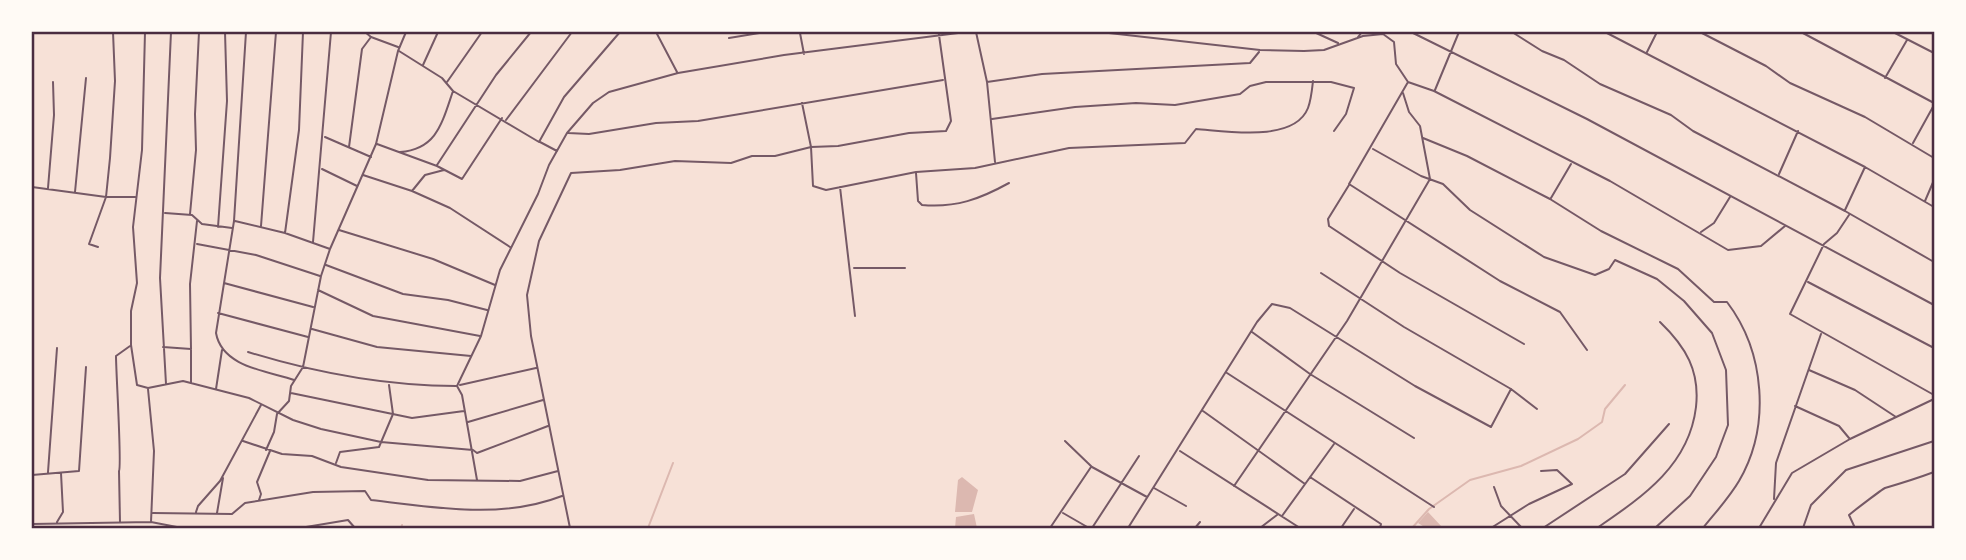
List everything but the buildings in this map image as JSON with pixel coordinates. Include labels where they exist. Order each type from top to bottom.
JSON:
[{"type":"street","points":[[98,247],[89,244],[106,197],[115,81],[113,32]]},
{"type":"street","points":[[145,32],[142,150],[133,235],[138,283],[131,311],[135,382],[148,388],[183,380],[261,404],[277,414],[303,424],[381,442],[473,450],[477,453],[548,426]]},
{"type":"street","points":[[166,385],[160,278],[171,32]]},
{"type":"street","points":[[190,214],[196,150],[194,114],[199,32]]},
{"type":"street","points":[[218,227],[227,101],[225,32]]},
{"type":"street","points":[[246,32],[234,220],[227,249],[216,333],[222,349],[233,360],[294,380]]},
{"type":"street","points":[[261,226],[275,32]]},
{"type":"street","points":[[285,233],[299,130],[303,32]]},
{"type":"street","points":[[313,242],[331,32]]},
{"type":"street","points":[[365,32],[399,49],[447,82],[453,91],[557,151]]},
{"type":"street","points":[[266,450],[274,432],[277,414],[289,401],[294,380],[303,367],[321,276],[330,248],[376,144],[399,49],[406,32]]},
{"type":"street","points":[[422,65],[438,32]]},
{"type":"street","points":[[447,82],[482,32]]},
{"type":"street","points":[[437,166],[477,104],[531,32]]},
{"type":"street","points":[[506,120],[572,32]]},
{"type":"street","points":[[539,142],[565,97],[620,32]]},
{"type":"street","points":[[656,32],[678,73]]},
{"type":"street","points":[[729,38],[765,32],[800,32],[804,54]]},
{"type":"street","points":[[477,481],[458,385],[481,336],[495,285],[511,247],[567,133],[593,103],[609,92],[678,73],[966,32]]},
{"type":"street","points":[[976,32],[987,82],[995,162]]},
{"type":"street","points":[[1100,32],[1260,50],[1324,50],[1357,37],[1372,34],[1389,36],[1395,44],[1396,64],[1408,82],[1434,91],[1572,162],[1730,250],[1761,246],[1784,226]]},
{"type":"street","points":[[1314,32],[1340,44]]},
{"type":"street","points":[[1357,37],[1362,32]]},
{"type":"street","points":[[1411,32],[1450,48],[1784,226],[1824,244],[1934,305]]},
{"type":"street","points":[[1434,91],[1459,32]]},
{"type":"street","points":[[1512,32],[1542,51],[1564,60],[1600,84],[1671,115],[1701,136],[1779,174],[1934,262]]},
{"type":"street","points":[[1605,32],[1756,112],[1798,131],[1934,207]]},
{"type":"street","points":[[1647,52],[1657,32]]},
{"type":"street","points":[[1700,32],[1766,66],[1790,83],[1865,117],[1934,158]]},
{"type":"street","points":[[1801,32],[1934,104],[1912,144]]},
{"type":"street","points":[[1895,32],[1934,54]]},
{"type":"street","points":[[570,528],[537,367],[528,290],[539,241],[572,173],[620,170],[675,161],[731,163],[752,156],[775,156],[811,146],[838,146],[909,133],[946,131],[951,121],[939,35]]},
{"type":"street","points":[[349,147],[362,49],[371,37]]},
{"type":"street","points":[[1885,78],[1908,39]]},
{"type":"street","points":[[987,82],[1042,74],[1250,63],[1260,50]]},
{"type":"street","points":[[75,192],[86,78]]},
{"type":"street","points":[[567,133],[589,134],[656,123],[698,121],[944,80]]},
{"type":"street","points":[[992,119],[1075,107],[1136,103],[1170,106],[1240,94],[1250,86],[1262,82],[1313,81],[1354,88],[1346,114],[1334,131]]},
{"type":"street","points":[[802,103],[811,146],[815,189],[916,172],[975,168],[1069,148],[1185,144],[1196,129],[1276,131],[1290,125],[1307,110],[1313,81]]},
{"type":"street","points":[[48,188],[54,116],[52,82]]},
{"type":"street","points":[[1408,82],[1328,224],[1382,261],[1524,344]]},
{"type":"street","points":[[399,152],[418,150],[436,136],[453,91]]},
{"type":"street","points":[[1234,486],[1361,299],[1430,178],[1423,138],[1403,92]]},
{"type":"street","points":[[376,144],[463,178],[502,118]]},
{"type":"street","points":[[1779,174],[1798,131]]},
{"type":"street","points":[[324,137],[371,157]]},
{"type":"street","points":[[1423,138],[1466,156],[1550,199],[1601,230],[1678,269],[1713,301],[1727,302],[1738,316],[1758,375],[1759,425],[1739,481],[1703,528]]},
{"type":"street","points":[[1372,149],[1443,184],[1471,210],[1544,257],[1595,275],[1609,269],[1615,260],[1657,279],[1684,301],[1712,333],[1726,370],[1727,432],[1698,486],[1655,528]]},
{"type":"street","points":[[1550,199],[1572,162]]},
{"type":"street","points":[[1845,211],[1865,167]]},
{"type":"street","points":[[321,169],[357,186]]},
{"type":"street","points":[[412,191],[425,175],[444,170]]},
{"type":"street","points":[[916,172],[918,201],[922,205],[944,207],[967,203],[1009,183]]},
{"type":"street","points":[[363,175],[412,191],[456,212],[511,247]]},
{"type":"street","points":[[1924,202],[1934,180]]},
{"type":"street","points":[[1349,184],[1500,281],[1560,313],[1587,350]]},
{"type":"street","points":[[840,186],[842,220],[852,268],[855,316]]},
{"type":"street","points":[[32,187],[106,197],[136,197]]},
{"type":"street","points":[[1700,232],[1714,223],[1730,197]]},
{"type":"street","points":[[164,212],[190,214],[197,221],[232,228]]},
{"type":"street","points":[[1849,214],[1837,233],[1824,244],[1790,314],[1934,397]]},
{"type":"street","points":[[234,220],[330,248]]},
{"type":"street","points":[[191,383],[190,284],[197,221]]},
{"type":"street","points":[[338,230],[433,259],[495,285]]},
{"type":"street","points":[[195,243],[227,249],[321,276]]},
{"type":"street","points":[[325,265],[403,294],[447,300],[487,310]]},
{"type":"street","points":[[852,268],[905,268]]},
{"type":"street","points":[[1321,273],[1511,389],[1537,409]]},
{"type":"street","points":[[1807,281],[1934,348]]},
{"type":"street","points":[[223,283],[313,307]]},
{"type":"street","points":[[317,290],[373,316],[481,336]]},
{"type":"street","points":[[1128,528],[1179,451],[1264,312],[1276,304],[1290,309],[1415,386],[1490,427],[1511,389]]},
{"type":"street","points":[[217,313],[309,337]]},
{"type":"street","points":[[1597,528],[1649,490],[1687,445],[1695,417],[1697,384],[1688,353],[1660,322]]},
{"type":"street","points":[[310,328],[377,346],[472,356]]},
{"type":"street","points":[[1251,332],[1310,374],[1414,438]]},
{"type":"street","points":[[1774,500],[1776,463],[1821,333]]},
{"type":"street","points":[[120,522],[119,471],[122,464],[117,425],[117,356],[131,345]]},
{"type":"street","points":[[162,347],[191,349]]},
{"type":"street","points":[[48,473],[57,348]]},
{"type":"street","points":[[216,389],[222,349]]},
{"type":"street","points":[[248,352],[303,367],[389,384],[458,385],[537,367]]},
{"type":"street","points":[[32,475],[79,471],[86,367]]},
{"type":"street","points":[[1808,369],[1855,390],[1897,418]]},
{"type":"street","points":[[1226,372],[1434,507]]},
{"type":"street","points":[[335,464],[340,452],[372,450],[381,442],[393,414],[389,384]]},
{"type":"street","points":[[148,388],[149,422],[154,451],[151,522]]},
{"type":"street","points":[[290,393],[416,418],[464,411]]},
{"type":"street","points":[[1759,528],[1792,473],[1850,439],[1897,418],[1934,397]]},
{"type":"street","points":[[467,423],[543,400]]},
{"type":"street","points":[[195,514],[198,506],[222,478],[261,404]]},
{"type":"street","points":[[1794,406],[1839,426],[1850,439]]},
{"type":"street","points":[[1202,411],[1305,484]]},
{"type":"street","points":[[1543,528],[1625,474],[1659,439],[1669,424]]},
{"type":"street","points":[[243,441],[270,451],[312,456],[335,464],[397,477],[520,481],[559,471]]},
{"type":"street","points":[[1803,528],[1811,505],[1846,470],[1934,441]]},
{"type":"street","points":[[1065,442],[1092,467],[1147,498]]},
{"type":"street","points":[[1281,516],[1334,443]]},
{"type":"street","points":[[259,501],[261,495],[257,482],[270,451]]},
{"type":"street","points":[[1179,451],[1300,528]]},
{"type":"street","points":[[1062,513],[1091,528],[1139,456]]},
{"type":"street","points":[[1050,528],[1092,467]]},
{"type":"street","points":[[1491,528],[1529,504],[1573,484],[1557,470],[1541,471]]},
{"type":"street","points":[[1855,528],[1849,516],[1867,500],[1876,498],[1882,490],[1934,472]]},
{"type":"street","points":[[56,522],[63,512],[61,473]]},
{"type":"street","points":[[1310,477],[1381,524],[1380,528]]},
{"type":"street","points":[[217,514],[225,481],[222,478]]},
{"type":"street","points":[[1493,487],[1501,506],[1522,528]]},
{"type":"street","points":[[1154,488],[1186,506]]},
{"type":"street","points":[[153,513],[232,514],[243,504],[345,489],[365,491],[371,500],[487,511],[533,506],[564,495]]},
{"type":"street","points":[[1340,528],[1354,508]]},
{"type":"street","points":[[1259,528],[1278,514]]},
{"type":"street","points":[[300,528],[348,520],[355,528]]},
{"type":"street","points":[[32,524],[151,522],[182,528]]},
{"type":"street","points":[[1195,528],[1200,522]]},
{"type":"street","points":[[43,528],[48,523]]},
{"type":"street","points":[[97,523],[97,528]]},
{"type":"shaded area","points":[[962,477],[978,490],[972,512],[955,512],[958,480]]},
{"type":"shaded area","points":[[1428,512],[1441,528],[1426,528],[1418,523]]},
{"type":"shaded area","points":[[974,514],[977,528],[955,528],[956,517]]},
{"type":"waterway","points":[[1412,528],[1429,509],[1470,480],[1521,466],[1578,439],[1602,422],[1605,409],[1625,385]]},
{"type":"waterway","points":[[648,528],[673,463]]}]
